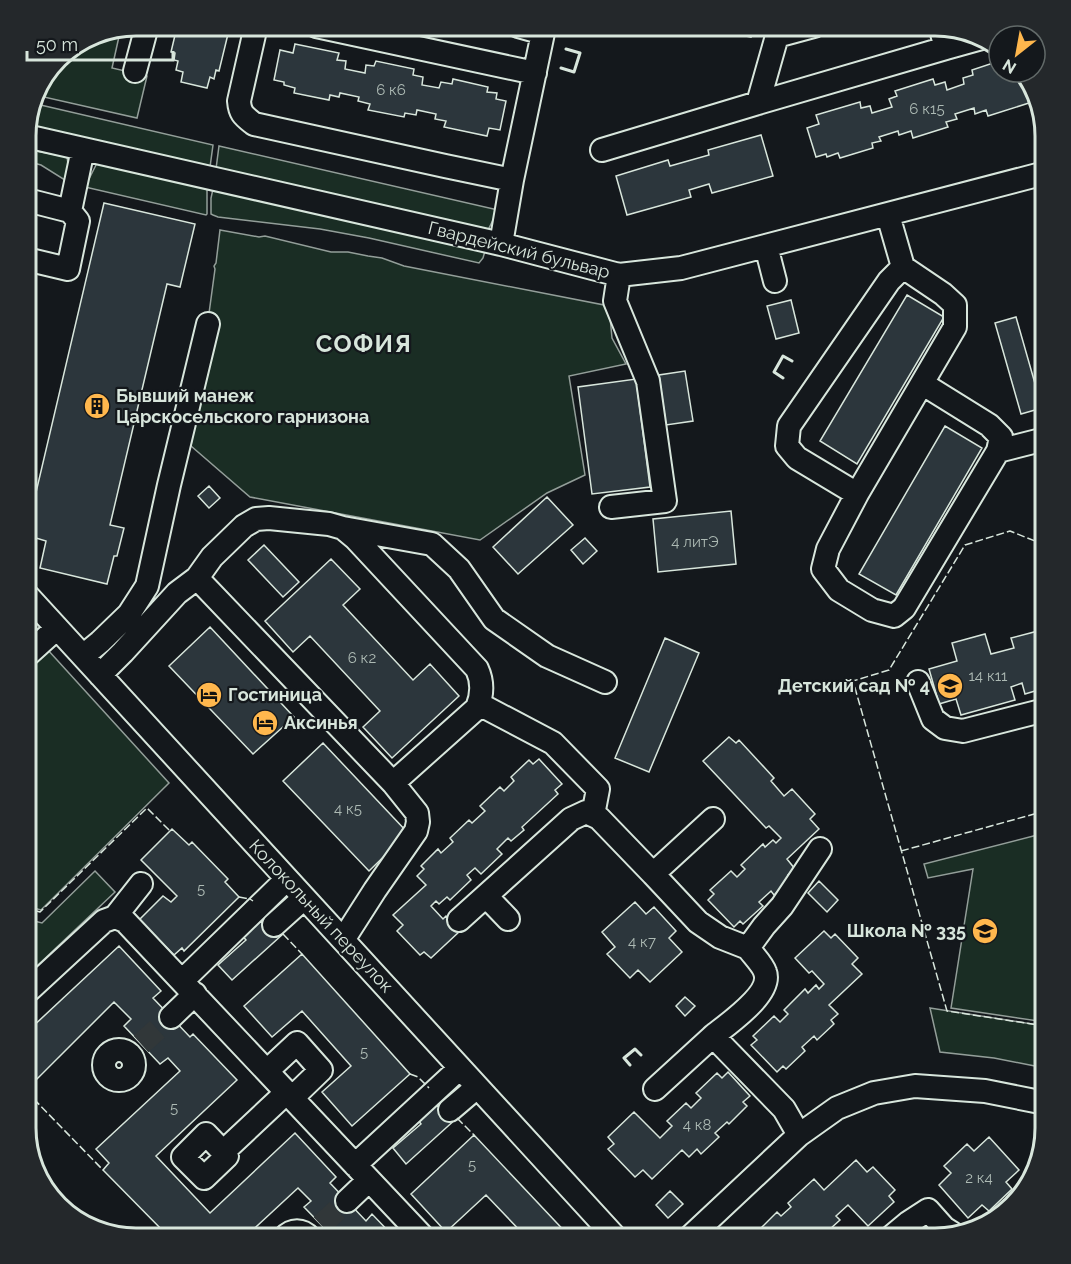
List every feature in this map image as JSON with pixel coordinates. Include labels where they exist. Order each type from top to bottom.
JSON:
[{"type":"street","points":[[135,71],[144,36]]},
{"type":"street","points":[[254,36],[239,101],[240,109],[245,117],[254,124],[512,180]]},
{"type":"street","points":[[363,36],[536,73]]},
{"type":"street","points":[[501,244],[542,36]]},
{"type":"street","points":[[758,103],[777,36]]},
{"type":"street","points":[[943,36],[946,48]]},
{"type":"street","points":[[602,150],[968,42]]},
{"type":"street","name":"Гвардейский бульвар","points":[[36,138],[501,244],[619,275],[681,268],[1035,176]]},
{"type":"street","points":[[70,211],[83,149]]},
{"type":"street","points":[[36,202],[70,211],[78,221],[68,269],[36,261]]},
{"type":"street","points":[[888,214],[903,267],[943,294],[955,305],[955,327],[857,494],[828,549],[823,569],[838,590],[872,610],[894,616],[904,608],[998,451],[1001,437],[988,425],[923,384]]},
{"type":"street","points":[[766,246],[775,282]]},
{"type":"street","points":[[857,494],[797,458],[787,446],[789,426],[890,281],[903,267]]},
{"type":"street","points":[[611,507],[665,501],[648,381],[615,301],[619,275]]},
{"type":"street","points":[[83,656],[129,614],[147,586],[208,324]]},
{"type":"street","points":[[998,451],[1035,442]]},
{"type":"street","points":[[100,675],[177,593],[197,578],[212,557],[244,526],[256,519],[269,518],[329,524],[432,544],[459,569],[495,619],[547,656],[605,682]]},
{"type":"street","points":[[343,528],[355,538],[477,669],[481,679],[477,708],[393,783]]},
{"type":"street","points":[[197,578],[393,783],[417,813],[416,831],[343,940]]},
{"type":"street","name":"Колокольный переулок","points":[[36,605],[606,1228]]},
{"type":"street","points":[[36,647],[57,628]]},
{"type":"street","points":[[918,682],[933,718],[945,728],[963,731],[1035,713]]},
{"type":"street","points":[[479,704],[553,743],[598,789],[593,815]]},
{"type":"street","points":[[459,920],[571,819],[586,812],[599,818],[698,922],[720,937],[748,948],[766,972],[765,984],[758,997],[656,1089]]},
{"type":"street","points":[[653,874],[713,819]]},
{"type":"street","points":[[748,948],[782,906],[820,849]]},
{"type":"street","points":[[171,1017],[188,987],[287,879]]},
{"type":"street","points":[[36,984],[104,921],[115,917],[141,884]]},
{"type":"street","points":[[486,896],[508,919]]},
{"type":"street","points":[[274,925],[304,898]]},
{"type":"street","points":[[115,917],[125,921],[414,1228]]},
{"type":"street","points":[[713,1036],[784,1109],[799,1135]]},
{"type":"street","points":[[224,1152],[321,1070],[297,1043],[267,1071]]},
{"type":"street","points":[[347,1201],[362,1173],[460,1068]]},
{"type":"street","points":[[700,1228],[799,1135],[837,1108],[874,1093],[915,1086],[985,1091],[1035,1101]]},
{"type":"street","points":[[450,1110],[477,1087]]},
{"type":"street","points":[[902,1228],[928,1210],[943,1227]]},
{"type":"green space","points":[[119,38],[112,68],[147,76],[137,118],[44,97],[57,75],[70,61],[86,49]]},
{"type":"green space","points":[[41,105],[213,145],[210,167],[36,128],[39,110]]},
{"type":"green space","points":[[219,146],[498,210],[488,230],[216,169]]},
{"type":"green space","points":[[36,151],[67,157],[68,182],[36,164]]},
{"type":"green space","points":[[97,163],[207,188],[207,214],[85,187]]},
{"type":"green space","points":[[213,189],[485,251],[479,263],[320,229],[218,217],[211,214]]},
{"type":"green space","points":[[220,230],[265,236],[331,252],[348,252],[382,258],[404,266],[609,306],[612,338],[626,364],[569,376],[585,475],[547,493],[480,540],[250,497],[191,446]]},
{"type":"green space","points":[[47,649],[169,783],[41,910],[36,909],[36,661]]},
{"type":"green space","points":[[1035,836],[1035,1021],[951,1008],[973,869],[928,878],[924,864]]},
{"type":"green space","points":[[95,871],[115,892],[37,966],[36,922],[42,923]]},
{"type":"green space","points":[[930,1008],[1035,1024],[1035,1066],[994,1058],[940,1052]]},
{"type":"building","points":[[175,36],[228,36],[219,71],[216,70],[214,79],[210,77],[207,88],[181,82],[183,72],[176,70],[178,61],[174,60],[175,53],[171,52]]},
{"type":"building","points":[[295,44],[339,53],[337,60],[346,61],[345,69],[365,73],[366,65],[374,66],[376,61],[414,69],[413,75],[423,77],[422,85],[439,88],[441,82],[452,84],[453,79],[488,87],[487,92],[497,93],[496,99],[506,101],[500,130],[489,128],[487,136],[444,127],[446,121],[435,119],[436,114],[417,110],[416,115],[405,113],[404,117],[368,110],[370,104],[358,101],[359,97],[340,93],[339,97],[330,95],[329,100],[294,93],[295,88],[274,80],[280,50],[293,53]]},
{"type":"building","points":[[987,65],[987,84],[1021,84],[1029,103],[988,116],[986,110],[975,114],[974,108],[955,114],[957,119],[946,122],[948,127],[913,138],[911,131],[899,135],[898,131],[879,137],[881,141],[872,143],[873,148],[840,158],[838,153],[827,157],[826,154],[816,157],[807,128],[819,124],[816,115],[860,102],[861,108],[870,106],[872,113],[892,107],[889,99],[897,96],[895,91],[933,79],[935,85],[945,82],[947,90],[964,84],[963,78],[973,75],[972,70]]},
{"type":"building","points":[[761,135],[773,176],[712,193],[709,184],[689,190],[691,197],[627,215],[616,176],[668,160],[670,166],[709,155],[708,150]]},
{"type":"building","name":"Бывший манеж Царскосельского гарнизона","points":[[104,203],[195,224],[180,287],[167,284],[110,525],[124,528],[107,584],[40,568],[46,541],[36,538],[36,492]]},
{"type":"building","points":[[907,295],[944,317],[857,464],[820,441]]},
{"type":"building","points":[[791,300],[799,333],[776,339],[767,306]]},
{"type":"building","points":[[1016,317],[1035,384],[1035,410],[1021,414],[995,323]]},
{"type":"building","points":[[685,371],[693,421],[666,425],[659,375]]},
{"type":"building","points":[[636,379],[650,487],[592,494],[578,387]]},
{"type":"building","points":[[945,426],[982,448],[896,595],[859,574]]},
{"type":"building","points":[[209,486],[220,498],[209,508],[198,496]]},
{"type":"building","points":[[547,497],[573,525],[518,574],[493,547]]},
{"type":"building","points":[[731,511],[736,564],[658,572],[653,519]]},
{"type":"building","points":[[585,538],[597,551],[583,564],[571,550]]},
{"type":"building","points":[[264,545],[299,582],[283,597],[248,560]]},
{"type":"building","points":[[331,559],[360,589],[343,605],[413,680],[430,664],[459,696],[392,758],[363,727],[380,711],[310,636],[293,652],[265,621]]},
{"type":"building","points":[[210,627],[294,717],[253,754],[169,666]]},
{"type":"building","points":[[1035,632],[1035,691],[1025,694],[1022,683],[1011,687],[1015,700],[961,715],[956,699],[939,704],[929,669],[957,661],[952,643],[985,634],[991,654],[1014,648],[1011,638]]},
{"type":"building","points":[[665,638],[699,653],[649,772],[615,758]]},
{"type":"building","points":[[729,737],[736,743],[739,740],[774,778],[771,781],[784,796],[792,789],[815,814],[810,819],[819,829],[787,859],[795,869],[788,875],[792,879],[774,895],[771,891],[759,902],[763,906],[743,924],[740,921],[734,927],[708,900],[714,894],[710,890],[731,871],[737,877],[745,869],[741,865],[763,844],[765,847],[773,840],[776,843],[781,838],[769,826],[766,828],[703,761]]},
{"type":"building","points":[[323,743],[408,833],[369,871],[283,781]]},
{"type":"building","points":[[539,759],[562,784],[555,790],[558,794],[522,827],[524,830],[511,841],[508,838],[497,849],[502,854],[481,874],[475,868],[467,875],[471,880],[450,900],[447,897],[439,904],[436,901],[431,906],[443,919],[446,916],[460,931],[431,958],[424,952],[420,955],[397,931],[403,925],[393,915],[426,885],[417,876],[424,869],[421,866],[438,849],[441,853],[453,842],[450,838],[469,820],[472,823],[485,811],[480,806],[500,787],[504,791],[514,781],[511,777],[529,760],[533,764]]},
{"type":"building","points":[[172,829],[189,845],[192,842],[228,879],[225,882],[239,897],[184,951],[182,948],[174,955],[139,920],[163,896],[171,902],[177,896],[141,860]]},
{"type":"building","points":[[819,881],[838,900],[827,912],[808,893]]},
{"type":"building","points":[[635,902],[646,914],[654,907],[676,931],[669,938],[682,952],[650,982],[638,970],[630,978],[607,954],[615,947],[602,932]]},
{"type":"building","points":[[263,912],[283,934],[232,980],[218,965],[246,940],[240,933]]},
{"type":"building","points":[[824,931],[831,938],[835,934],[858,958],[852,964],[862,974],[829,1005],[838,1014],[831,1020],[834,1024],[817,1040],[814,1036],[802,1047],[805,1051],[786,1069],[783,1066],[777,1072],[751,1045],[757,1040],[753,1036],[774,1016],[780,1022],[788,1014],[784,1010],[805,989],[808,993],[816,985],[819,989],[824,984],[812,971],[809,973],[795,958]]},
{"type":"building","points":[[119,946],[161,991],[153,998],[190,1037],[193,1034],[237,1080],[156,1156],[210,1213],[295,1133],[336,1177],[330,1183],[366,1221],[372,1214],[385,1228],[324,1228],[304,1207],[311,1201],[298,1188],[255,1228],[160,1228],[103,1170],[109,1163],[96,1149],[180,1071],[168,1058],[160,1064],[124,1026],[131,1019],[114,1002],[36,1080],[36,1023]]},
{"type":"building","points":[[302,954],[410,1074],[352,1126],[322,1092],[351,1066],[302,1011],[272,1037],[244,1006]]},
{"type":"building","points":[[685,997],[695,1006],[685,1016],[676,1006]]},
{"type":"building","points":[[728,1072],[750,1096],[743,1102],[747,1106],[729,1124],[727,1122],[715,1133],[719,1137],[701,1154],[697,1149],[689,1157],[682,1150],[652,1179],[643,1170],[635,1177],[608,1149],[614,1144],[608,1137],[634,1112],[660,1138],[672,1126],[667,1121],[686,1103],[691,1108],[701,1098],[696,1093],[717,1073],[722,1078]]},
{"type":"building","points":[[438,1096],[457,1118],[406,1164],[393,1148],[421,1124],[415,1116]]},
{"type":"building","points":[[474,1135],[562,1228],[517,1228],[486,1195],[450,1228],[442,1228],[411,1194]]},
{"type":"building","points":[[989,1137],[1019,1170],[1006,1182],[1012,1189],[989,1211],[982,1205],[968,1218],[939,1185],[951,1173],[944,1166],[967,1144],[974,1151]]},
{"type":"building","points":[[856,1160],[867,1172],[873,1167],[895,1190],[889,1196],[894,1202],[868,1226],[848,1205],[836,1216],[840,1220],[831,1228],[761,1228],[777,1212],[781,1216],[791,1207],[788,1203],[814,1179],[824,1190]]},
{"type":"building","points":[[670,1191],[683,1204],[668,1218],[656,1205]]},
{"type":"tunnel","points":[[141,1044],[171,1017]]},
{"type":"tunnel","points":[[321,1225],[347,1201]]},
{"type":"fence","points":[[1035,541],[1010,531],[965,545],[889,670],[853,681],[947,1011],[1035,1024]]},
{"type":"fence","points":[[36,911],[40,912],[147,808],[170,831]]},
{"type":"fence","points":[[901,851],[1035,814]]},
{"type":"fence","points":[[239,897],[253,901]]},
{"type":"fence","points":[[283,934],[302,954]]},
{"type":"fence","points":[[410,1074],[418,1077],[429,1088]]},
{"type":"fence","points":[[36,1101],[103,1170]]},
{"type":"fence","points":[[457,1118],[474,1135]]},
{"type":"wall","points":[[561,68],[574,72],[580,53],[566,49]]},
{"type":"wall","points":[[783,378],[774,372],[783,356],[792,361]]},
{"type":"wall","points":[[630,1065],[624,1058],[635,1049],[641,1055]]},
{"type":"place","name":"Бывший манеж Царскосельского гарнизона","points":[[97,406]]},
{"type":"place","name":"Детский сад № 4","points":[[950,686]]},
{"type":"place","name":"Гостиница","points":[[209,695]]},
{"type":"place","name":"Аксинья","points":[[265,723]]},
{"type":"place","name":"Школа № 335","points":[[985,931]]},
{"type":"district","name":"СОФИЯ","points":[[364,344]]}]
